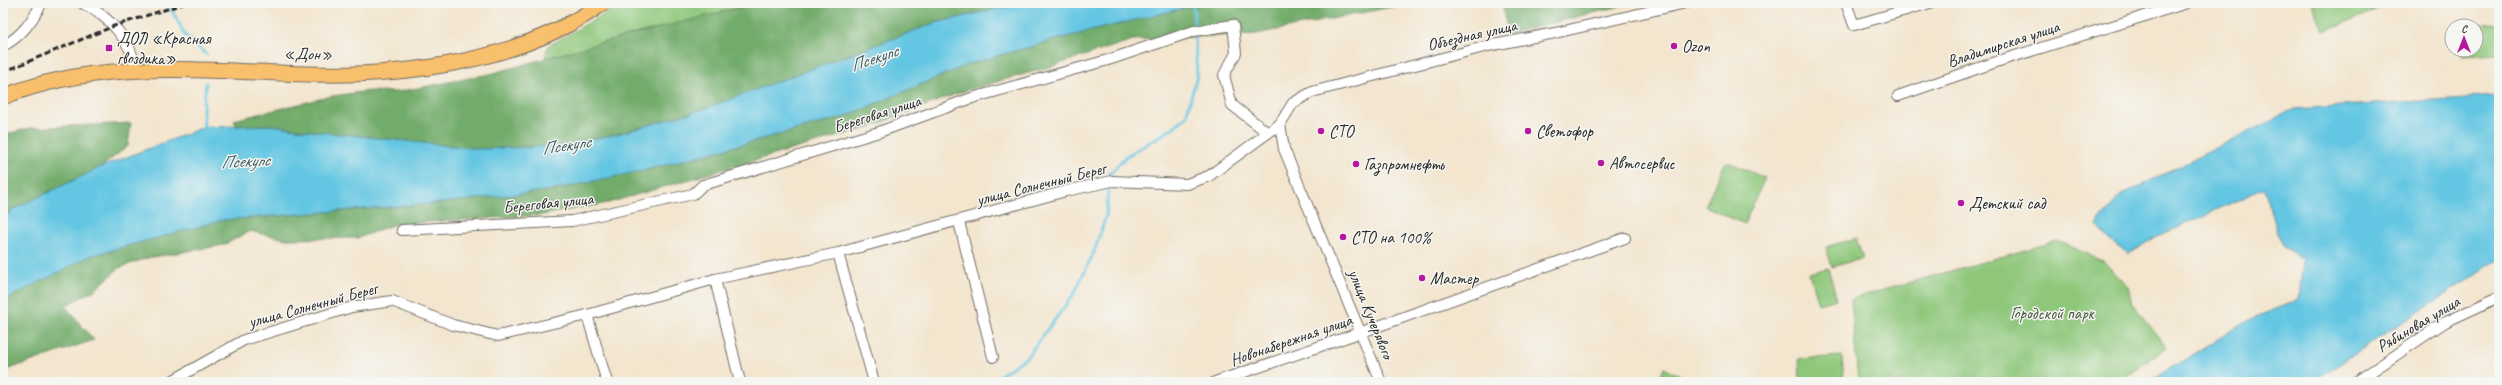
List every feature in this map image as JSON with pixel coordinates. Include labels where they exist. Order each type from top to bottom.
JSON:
[{"type":"highway","name":"«Дон»","points":[[3,97],[69,77],[115,70],[205,70],[308,74],[399,71],[460,62],[514,47],[559,28],[603,3]]},
{"type":"street","points":[[3,46],[14,41],[28,27],[42,3]]},
{"type":"street","points":[[82,3],[114,26],[134,55],[136,70]]},
{"type":"street","name":"Объездная улица","points":[[1280,124],[1293,103],[1312,92],[1488,46],[1555,33],[1686,3]]},
{"type":"street","points":[[1846,3],[1854,25],[1930,3]]},
{"type":"street","name":"Владимирская улица","points":[[1898,96],[2002,60],[2187,3]]},
{"type":"street","name":"Береговая улица","points":[[402,230],[572,221],[694,194],[703,185],[879,132],[972,98],[1108,60],[1194,31],[1233,25],[1236,53],[1224,75],[1232,106],[1268,132]]},
{"type":"street","name":"улица Солнечный Берег","points":[[170,382],[244,340],[352,307],[392,301],[453,326],[498,336],[588,314],[715,279],[838,254],[959,222],[1066,191],[1112,181],[1187,184],[1209,176],[1280,124]]},
{"type":"street","name":"улица Кучерявого","points":[[1280,124],[1284,149],[1362,332],[1381,382]]},
{"type":"street","name":"улица Солнечный Берег","points":[[959,222],[993,357]]},
{"type":"street","name":"Новонабережная улица","points":[[1215,382],[1362,332],[1625,238]]},
{"type":"street","points":[[838,254],[874,382]]},
{"type":"street","points":[[715,279],[740,382]]},
{"type":"street","name":"Рябиновая улица","points":[[2356,382],[2445,322],[2499,297]]},
{"type":"street","points":[[588,314],[606,382]]},
{"type":"green space","points":[[624,3],[757,3],[545,58],[548,46]]},
{"type":"green space","points":[[757,3],[1022,3],[935,23],[704,109],[618,134],[560,146],[479,149],[303,130],[272,125],[236,126],[234,120],[332,96],[369,91],[397,92],[490,74],[596,44]]},
{"type":"green space","points":[[1204,3],[1411,3],[1257,34],[1133,40],[1050,67],[964,91],[870,127],[608,203],[542,215],[395,224],[358,238],[286,239],[250,231],[224,245],[147,258],[119,268],[95,290],[65,306],[94,340],[3,371],[3,301],[90,256],[223,220],[441,203],[553,190],[650,169],[844,117],[969,64],[1054,40]]},
{"type":"green space","points":[[1502,3],[1633,3],[1508,34]]},
{"type":"green space","points":[[2312,3],[2396,3],[2323,31]]},
{"type":"green space","points":[[2484,24],[2499,24],[2499,54],[2484,55]]},
{"type":"green space","points":[[131,123],[128,146],[101,167],[12,210],[3,217],[3,135],[30,128]]},
{"type":"green space","points":[[1726,161],[1765,178],[1744,224],[1705,206]]},
{"type":"green space","points":[[1856,238],[1863,258],[1832,267],[1826,247]]},
{"type":"green space","name":"Городской парк","points":[[2057,241],[2103,261],[2128,286],[2132,303],[2166,347],[2119,382],[1858,382],[1851,299]]},
{"type":"green space","points":[[1828,268],[1837,299],[1818,304],[1809,273]]},
{"type":"green space","points":[[1842,356],[1844,382],[1800,382],[1799,359]]},
{"type":"green space","points":[[1664,368],[1680,375],[1676,382],[1658,382]]},
{"type":"water","name":"Псекупс","points":[[1022,3],[1204,3],[1054,40],[969,64],[844,117],[650,169],[553,190],[441,203],[223,220],[90,256],[3,301],[3,220],[12,210],[101,167],[204,127],[272,125],[303,130],[479,149],[560,146],[618,134],[704,109],[935,23]]},
{"type":"water","points":[[2499,96],[2499,259],[2312,382],[2149,382],[2250,319],[2299,300],[2303,259],[2282,246],[2264,188],[2155,238],[2129,254],[2110,240],[2096,225],[2120,196],[2294,109]]},
{"type":"waterway","points":[[168,3],[185,35],[207,55]]},
{"type":"waterway","points":[[1109,175],[1125,157],[1170,130],[1186,117],[1197,75],[1193,3]]},
{"type":"waterway","points":[[206,83],[203,110],[204,127],[207,128]]},
{"type":"waterway","points":[[990,382],[1027,357],[1074,294],[1094,252],[1106,216],[1108,189]]},
{"type":"railway","points":[[3,72],[114,26],[186,3]]},
{"type":"place","name":"Ozon","points":[[1674,46]]},
{"type":"place","name":"ДОЛ «Красная гвоздика»","points":[[109,48]]},
{"type":"place","name":"СТО","points":[[1321,131]]},
{"type":"place","name":"Светофор","points":[[1528,131]]},
{"type":"place","name":"Автосервис","points":[[1601,163]]},
{"type":"place","name":"Газпромнефть","points":[[1356,164]]},
{"type":"place","name":"Детский сад","points":[[1961,203]]},
{"type":"place","name":"СТО на 100%","points":[[1343,237]]},
{"type":"place","name":"Мастер","points":[[1422,278]]}]
